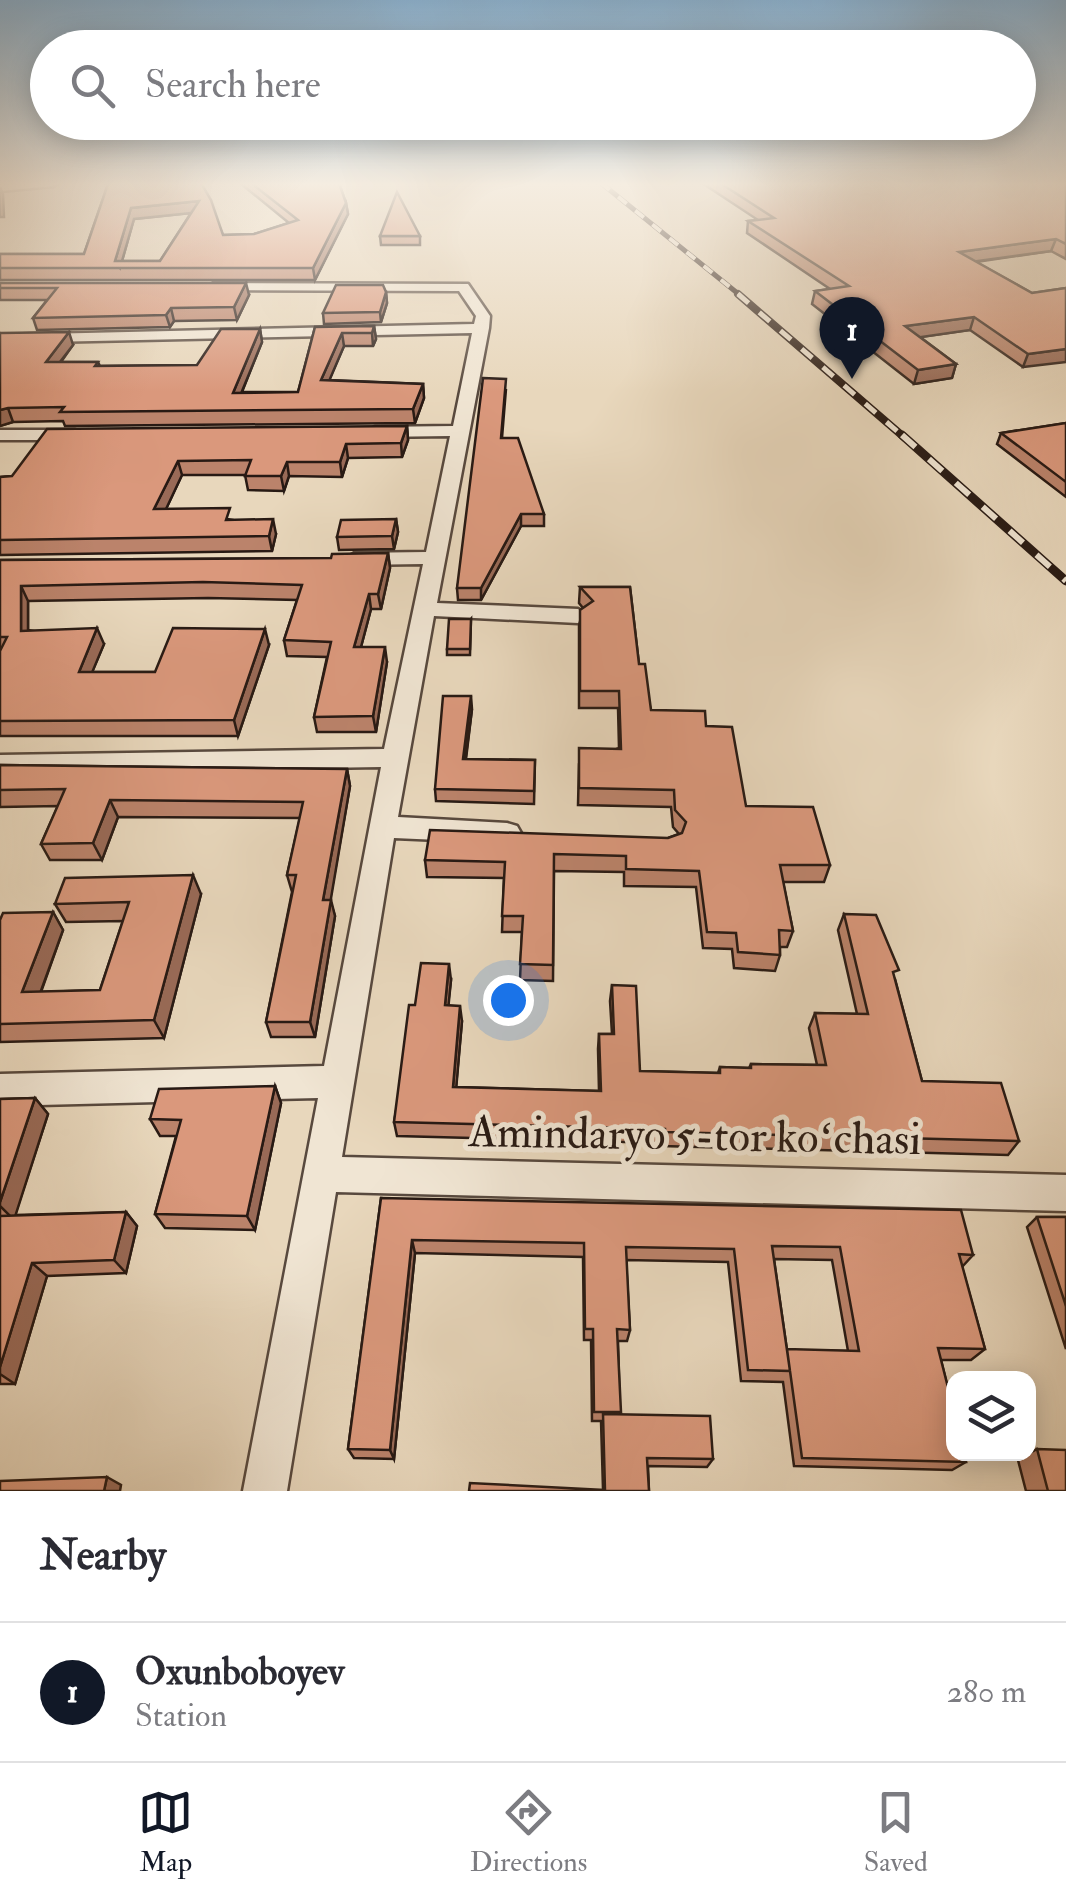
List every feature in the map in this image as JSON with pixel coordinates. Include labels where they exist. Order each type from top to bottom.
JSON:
[{"type":"street","points":[[192,287],[463,286],[483,316],[382,827],[265,1491]]},
{"type":"street","points":[[0,339],[482,328]]},
{"type":"street","points":[[358,432],[458,432]]},
{"type":"street","points":[[0,436],[100,434]]},
{"type":"street","points":[[336,560],[434,558]]},
{"type":"street","points":[[425,609],[578,616]]},
{"type":"street","points":[[0,764],[395,758]]},
{"type":"street","points":[[382,827],[534,834]]},
{"type":"street","points":[[0,1090],[338,1082]]},
{"type":"street","name":"Amindaryo 5-tor koʻchasi","points":[[322,1174],[1066,1193]]},
{"type":"building","points":[[118,253],[115,261],[160,261],[165,253],[321,253],[313,268],[0,268],[0,254]]},
{"type":"building","points":[[797,253],[960,253],[1032,293],[1066,288],[1066,349],[1028,354],[974,317],[905,326],[956,364],[918,370],[815,291],[849,286]]},
{"type":"building","points":[[0,283],[246,283],[234,307],[171,308],[166,315],[33,318],[57,288],[0,288]]},
{"type":"building","points":[[336,285],[383,285],[386,292],[380,312],[323,313]]},
{"type":"building","points":[[374,326],[372,333],[342,333],[321,380],[423,384],[413,409],[0,410],[0,333],[69,332],[46,362],[98,362],[95,366],[197,365],[221,329],[260,329],[233,393],[298,392],[315,327]]},
{"type":"building","points":[[483,378],[506,379],[501,438],[518,438],[544,514],[521,514],[481,588],[457,588]]},
{"type":"building","points":[[1066,423],[1066,482],[1001,433]]},
{"type":"building","points":[[407,426],[401,443],[346,444],[340,462],[287,462],[281,476],[245,476],[251,460],[178,461],[154,509],[230,508],[226,520],[273,519],[269,536],[0,540],[0,477],[12,476],[47,429]]},
{"type":"building","points":[[396,519],[392,536],[337,537],[341,520]]},
{"type":"building","points":[[388,553],[378,594],[369,594],[354,647],[385,647],[373,716],[314,717],[331,642],[284,640],[302,585],[203,582],[21,586],[21,631],[97,628],[79,672],[155,672],[173,628],[265,629],[234,720],[0,721],[0,651],[7,637],[0,637],[0,560],[331,558],[332,554]]},
{"type":"building","points":[[580,587],[630,587],[639,664],[645,664],[651,710],[705,711],[706,726],[732,727],[746,806],[813,807],[830,865],[780,865],[793,931],[779,930],[780,955],[738,952],[736,933],[707,932],[699,871],[626,869],[626,856],[554,854],[553,965],[520,964],[523,916],[502,916],[505,862],[425,860],[430,830],[668,838],[682,833],[686,822],[675,810],[674,790],[579,788],[579,748],[621,749],[619,691],[580,691],[580,610],[593,601]]},
{"type":"building","points":[[449,619],[471,619],[470,649],[447,649]]},
{"type":"building","points":[[443,696],[471,696],[463,759],[535,760],[534,791],[435,789]]},
{"type":"building","points":[[0,765],[347,769],[323,900],[331,900],[310,1022],[266,1022],[296,875],[287,875],[303,802],[110,800],[93,843],[41,844],[65,789],[0,790]]},
{"type":"building","points":[[193,875],[154,1020],[0,1024],[3,913],[53,912],[22,992],[100,990],[129,902],[55,904],[65,878]]},
{"type":"building","points":[[844,914],[876,915],[899,970],[893,972],[922,1081],[1001,1083],[1019,1141],[394,1122],[409,1005],[415,1005],[421,963],[449,964],[445,1005],[460,1006],[453,1087],[601,1091],[599,1034],[614,1034],[612,985],[636,986],[640,1071],[720,1073],[720,1067],[751,1068],[751,1064],[826,1065],[815,1013],[868,1014]]},
{"type":"building","points":[[275,1086],[247,1216],[155,1214],[181,1120],[150,1119],[159,1089]]},
{"type":"building","points":[[35,1098],[0,1202],[0,1099]]},
{"type":"building","points":[[381,1198],[961,1210],[973,1255],[959,1254],[985,1349],[938,1348],[946,1380],[946,1461],[966,1462],[802,1458],[790,1371],[748,1370],[734,1249],[626,1247],[630,1330],[617,1329],[621,1412],[594,1412],[593,1329],[585,1329],[584,1243],[412,1240],[390,1450],[348,1449]],"holes":[[[772,1246],[840,1247],[859,1351],[787,1349],[790,1371]]]},
{"type":"building","points":[[126,1212],[114,1260],[32,1263],[0,1367],[0,1216]]},
{"type":"building","points":[[1037,1217],[1066,1217],[1066,1306]]},
{"type":"building","points":[[603,1414],[710,1416],[713,1459],[647,1458],[649,1491],[469,1491],[470,1483],[605,1490]]},
{"type":"building","points":[[1037,1449],[1066,1450],[1066,1491],[1048,1491]]},
{"type":"building","points":[[107,1477],[104,1491],[0,1491],[0,1481]]},
{"type":"railway","points":[[687,253],[741,296]]},
{"type":"railway","points":[[738,294],[905,438]]},
{"type":"railway","points":[[902,435],[1066,581]]},
{"type":"place","name":"Oxunboboyev","points":[[852,379]]}]
